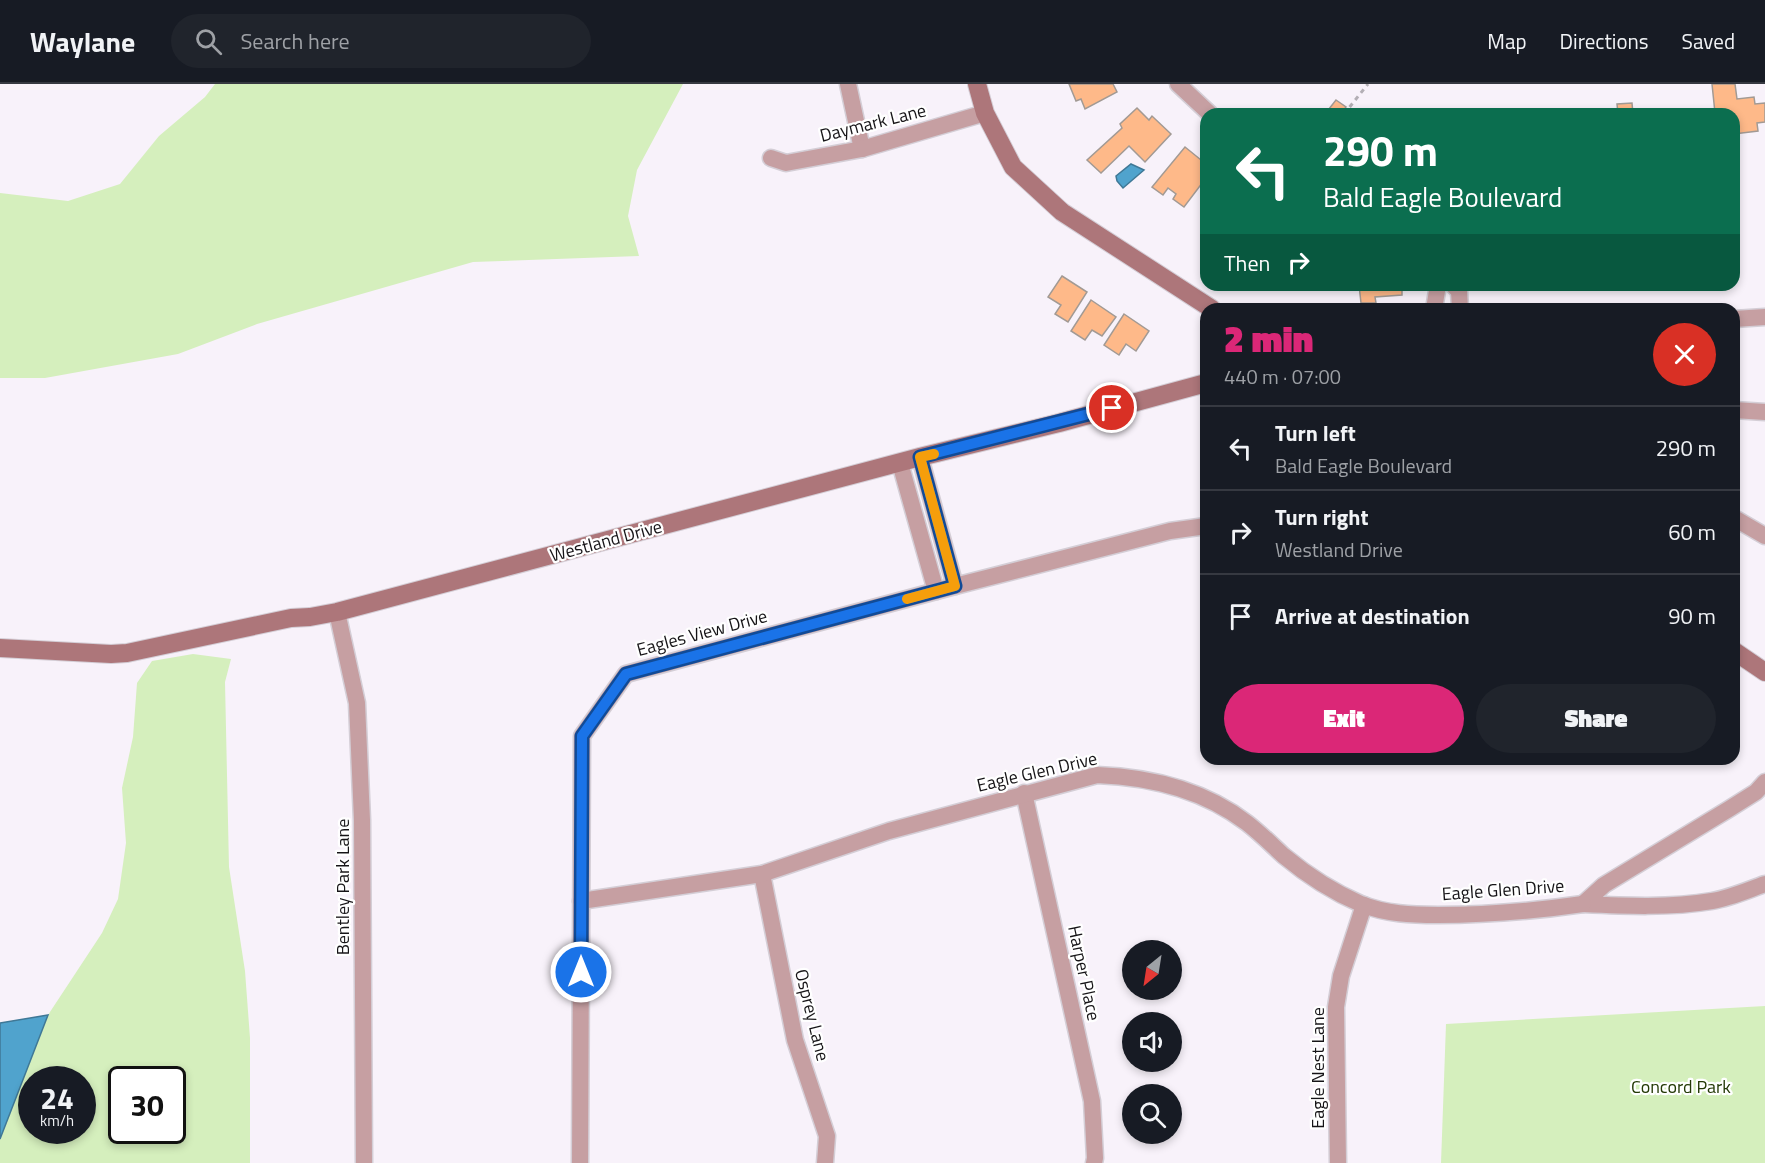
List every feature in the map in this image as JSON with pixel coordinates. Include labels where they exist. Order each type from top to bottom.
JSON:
[{"type":"main road","points":[[977,84],[985,113],[1013,167],[1062,212],[1201,303]]},
{"type":"main road","name":"Westland Drive","points":[[0,648],[111,654],[146,651],[291,618],[337,612],[1199,385]]},
{"type":"main road","points":[[1740,655],[1765,672]]},
{"type":"street","points":[[848,84],[862,149]]},
{"type":"street","points":[[1178,84],[1204,108]]},
{"type":"street","name":"Daymark Lane","points":[[771,159],[786,163],[862,149],[985,113]]},
{"type":"street","points":[[1740,319],[1765,317]]},
{"type":"street","points":[[1740,410],[1765,412]]},
{"type":"street","points":[[920,457],[955,586]]},
{"type":"street","points":[[900,463],[936,591]]},
{"type":"street","points":[[1740,521],[1765,536]]},
{"type":"street","name":"Eagles View Drive","points":[[580,1163],[582,736],[626,674],[955,586],[1170,531],[1200,527]]},
{"type":"street","name":"Bentley Park Lane","points":[[337,612],[357,703],[362,820],[364,1163]]},
{"type":"street","name":"Eagle Glen Drive","points":[[581,901],[762,874],[889,831],[1097,775],[1120,776],[1154,782],[1196,793],[1246,822],[1312,878],[1335,892],[1386,912],[1412,915],[1468,915],[1513,913],[1583,904],[1654,906],[1713,901],[1765,884]]},
{"type":"street","name":"Eagle Glen Drive","points":[[1583,904],[1604,885],[1756,792],[1765,782]]},
{"type":"street","name":"Harper Place","points":[[1024,793],[1092,1101],[1094,1163]]},
{"type":"street","name":"Osprey Lane","points":[[762,874],[795,1040],[827,1136],[825,1163]]},
{"type":"street","name":"Eagle Nest Lane","points":[[1338,1163],[1336,1007],[1341,976],[1364,905]]},
{"type":"path","points":[[1349,108],[1368,84]]},
{"type":"green space","points":[[215,84],[683,84],[637,170],[628,216],[639,256],[473,262],[257,324],[178,354],[45,378],[0,378],[0,193],[68,201],[120,184],[159,136],[205,97]]},
{"type":"green space","points":[[193,654],[231,659],[225,682],[229,867],[245,971],[250,1038],[250,1163],[0,1163],[0,1139],[18,1092],[18,1144],[96,1144],[96,1066],[28,1066],[48,1015],[102,933],[118,899],[126,843],[122,788],[133,737],[137,683],[152,661]]},
{"type":"green space","name":"Concord Park","points":[[1765,1006],[1765,1163],[1441,1163],[1446,1024]]},
{"type":"water","points":[[1131,164],[1144,170],[1123,188],[1116,176]]},
{"type":"water","points":[[48,1015],[28,1066],[18,1066],[18,1092],[0,1139],[0,1023]]},
{"type":"building","points":[[1069,84],[1113,84],[1117,92],[1085,109],[1081,99],[1076,101]]},
{"type":"building","points":[[1712,84],[1735,84],[1737,99],[1754,97],[1755,104],[1765,103],[1765,122],[1757,123],[1758,131],[1740,133],[1740,108],[1714,108]]},
{"type":"building","points":[[1336,100],[1346,107],[1345,108],[1330,108]]},
{"type":"building","points":[[1632,103],[1632,108],[1617,108],[1617,104]]},
{"type":"building","points":[[1137,108],[1149,120],[1152,116],[1171,134],[1145,162],[1129,146],[1101,173],[1087,160],[1122,128],[1120,124]]},
{"type":"building","points":[[1185,147],[1200,159],[1200,186],[1184,207],[1173,199],[1176,194],[1168,188],[1163,195],[1152,187]]},
{"type":"building","points":[[1062,276],[1087,292],[1068,322],[1055,314],[1061,305],[1048,297]]},
{"type":"building","points":[[1360,291],[1402,291],[1402,295],[1375,297],[1376,303],[1361,303]]},
{"type":"building","points":[[1091,300],[1116,317],[1102,336],[1092,330],[1085,340],[1071,331]]},
{"type":"building","points":[[1124,314],[1149,331],[1136,351],[1126,344],[1119,355],[1104,345]]},
{"type":"slow traffic","points":[[907,599],[955,586],[920,457],[934,454]]},
{"type":"route","points":[[581,972],[582,736],[626,674],[955,586],[920,457],[1112,408]]}]
